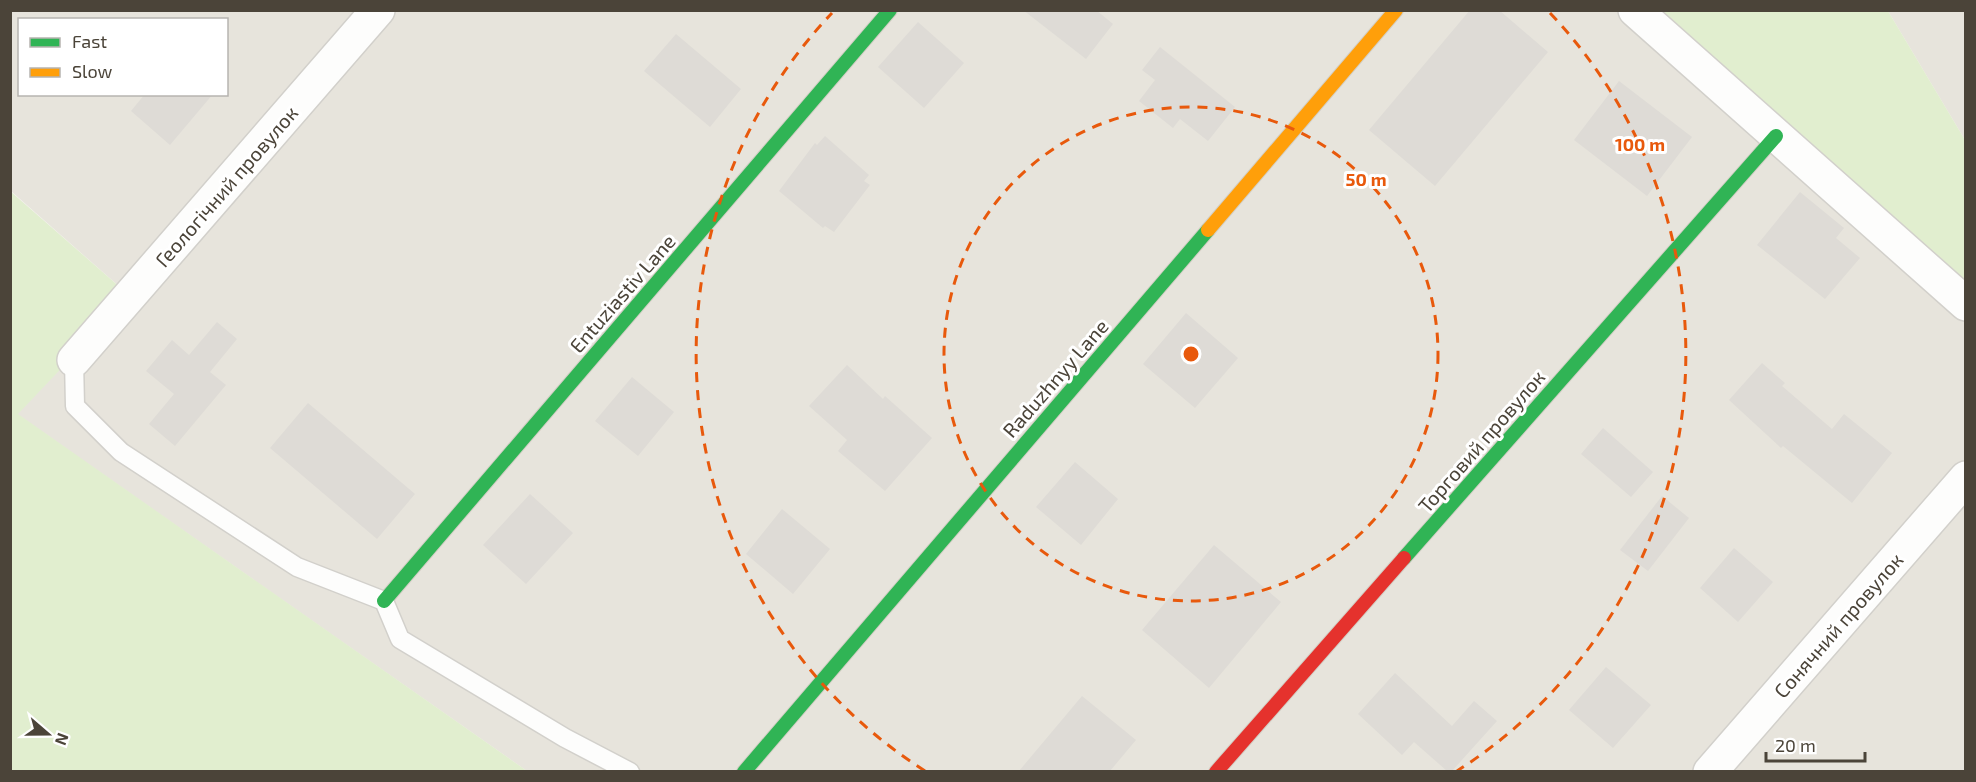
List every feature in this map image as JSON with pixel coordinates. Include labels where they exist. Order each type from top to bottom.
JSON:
[{"type":"street","name":"Геологічний провулок","points":[[74,360],[378,10]]},
{"type":"street","name":"Entuziastiv Lane","points":[[384,602],[890,10]]},
{"type":"street","name":"Raduzhnyy Lane","points":[[744,771],[1396,10]]},
{"type":"street","points":[[1635,10],[1965,304]]},
{"type":"street","name":"Торговий провулок","points":[[1216,771],[1776,136]]},
{"type":"street","name":"Сонячний провулок","points":[[1710,771],[1965,478]]},
{"type":"lane","points":[[74,360],[75,406],[121,452],[297,567],[384,602],[400,639],[565,738],[630,771]]},
{"type":"shaded area","points":[[11,11],[1635,11],[1965,304],[1965,771],[527,771],[17,414],[130,296],[11,191]]},
{"type":"shaded area","points":[[1888,11],[1965,11],[1965,140]]},
{"type":"green space","points":[[1635,11],[1888,11],[1965,140],[1965,304]]},
{"type":"green space","points":[[10,191],[130,296],[18,414],[527,771],[11,771]]},
{"type":"building","points":[[1023,10],[1096,10],[1113,24],[1086,59]]},
{"type":"building","points":[[1470,10],[1499,10],[1548,52],[1435,186],[1369,130]]},
{"type":"building","points":[[918,22],[964,63],[924,108],[878,67]]},
{"type":"building","points":[[676,34],[741,89],[710,127],[644,71]]},
{"type":"building","points":[[1160,47],[1235,107],[1208,141],[1180,119],[1173,128],[1139,101],[1155,80],[1142,70]]},
{"type":"building","points":[[1619,81],[1692,137],[1647,196],[1574,140]]},
{"type":"building","points":[[143,96],[211,96],[170,145],[131,111]]},
{"type":"building","points":[[825,136],[869,175],[864,181],[870,185],[834,232],[825,226],[823,228],[779,191],[815,143],[817,145]]},
{"type":"building","points":[[1800,192],[1844,228],[1836,238],[1860,258],[1825,299],[1757,245]]},
{"type":"building","points":[[1186,313],[1238,358],[1195,408],[1143,364]]},
{"type":"building","points":[[217,322],[237,339],[210,372],[226,385],[175,446],[149,424],[174,394],[146,371],[172,340],[189,355]]},
{"type":"building","points":[[1762,363],[1785,383],[1782,386],[1832,429],[1844,414],[1892,453],[1852,503],[1783,446],[1781,448],[1729,400]]},
{"type":"building","points":[[847,365],[883,399],[885,396],[932,438],[885,491],[838,451],[847,440],[809,406]]},
{"type":"building","points":[[632,377],[674,412],[638,456],[595,421]]},
{"type":"building","points":[[308,403],[415,494],[377,539],[270,448]]},
{"type":"building","points":[[1603,428],[1653,472],[1631,497],[1581,454]]},
{"type":"building","points":[[1075,462],[1118,499],[1081,545],[1036,507]]},
{"type":"building","points":[[530,494],[573,533],[526,584],[483,545]]},
{"type":"building","points":[[1662,496],[1689,518],[1648,571],[1620,550]]},
{"type":"building","points":[[782,509],[830,549],[793,594],[746,554]]},
{"type":"building","points":[[1214,545],[1281,602],[1209,688],[1142,630]]},
{"type":"building","points":[[1734,548],[1773,582],[1738,622],[1700,588]]},
{"type":"building","points":[[1606,667],[1651,705],[1613,748],[1569,710]]},
{"type":"building","points":[[1395,673],[1452,726],[1474,701],[1497,721],[1452,771],[1447,771],[1414,742],[1402,755],[1358,714]]},
{"type":"building","points":[[1082,696],[1136,740],[1110,771],[1019,771]]},
{"type":"traffic: fast","points":[[384,601],[890,10]]},
{"type":"traffic: fast","points":[[1404,558],[1776,136]]},
{"type":"traffic: fast","points":[[744,772],[1208,230]]},
{"type":"traffic: slow","points":[[1208,230],[1396,10]]},
{"type":"traffic: jam","points":[[1216,772],[1404,558]]}]
